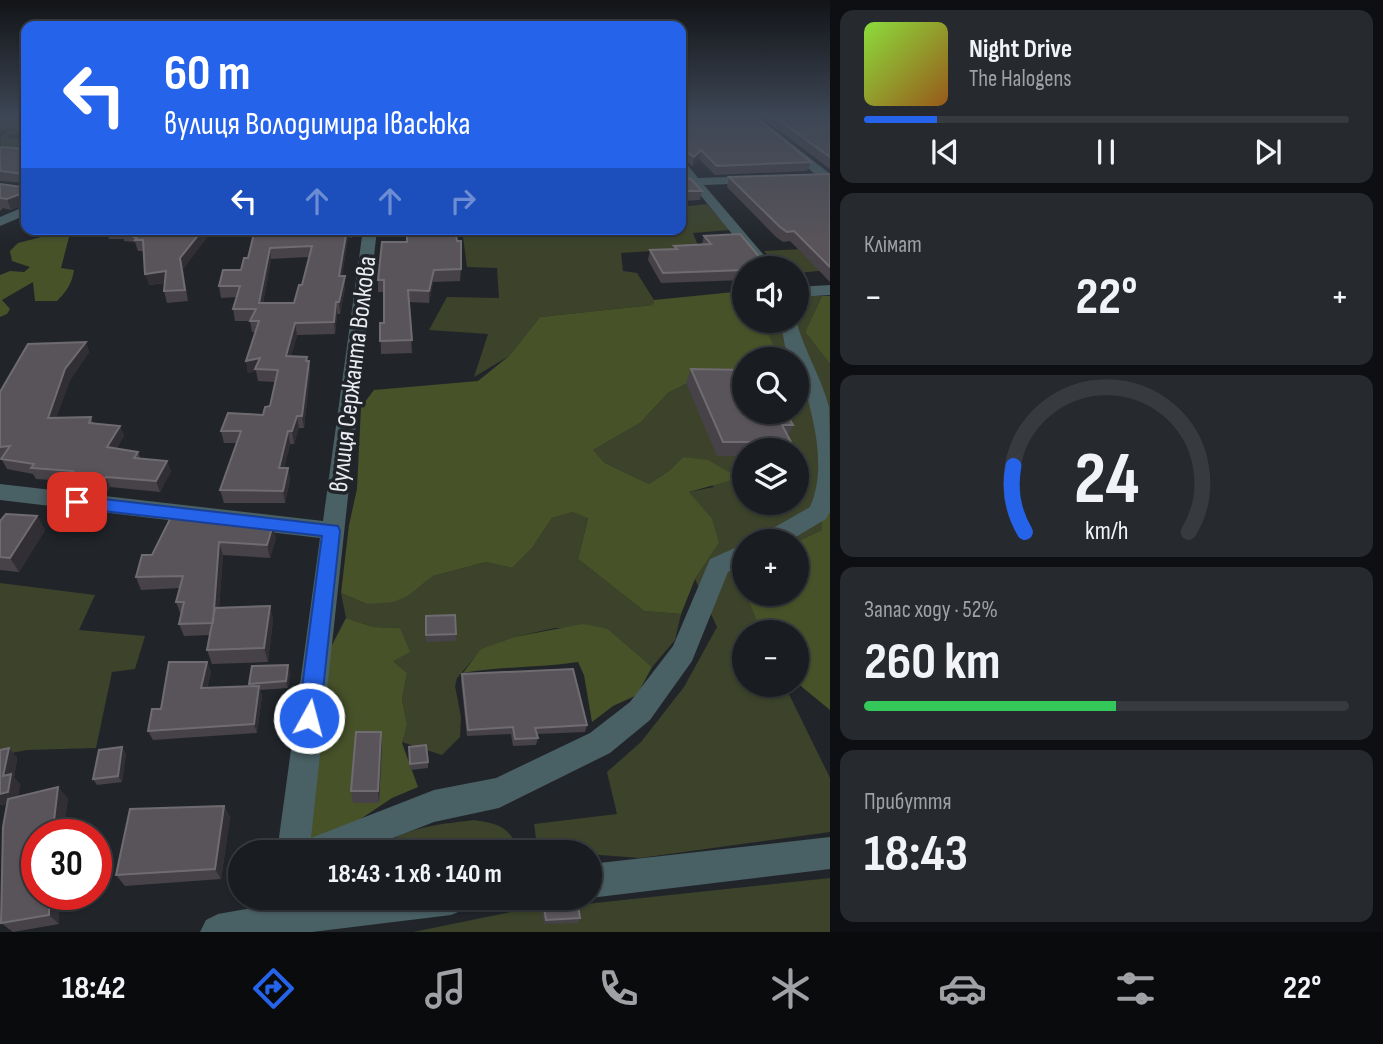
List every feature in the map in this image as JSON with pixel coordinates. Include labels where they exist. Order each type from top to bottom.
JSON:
[{"type":"street","points":[[805,158],[827,176]]},
{"type":"street","points":[[686,171],[758,256]]},
{"type":"street","points":[[807,177],[827,176]]},
{"type":"street","points":[[686,182],[765,178]]},
{"type":"street","points":[[0,222],[21,212]]},
{"type":"street","name":"вулиця Сержанта Волкова","points":[[294,840],[369,235]]},
{"type":"street","points":[[809,291],[830,290]]},
{"type":"street","points":[[790,529],[818,513],[823,504],[828,441],[811,379],[794,346],[791,333]]},
{"type":"street","points":[[0,492],[332,531]]},
{"type":"street","points":[[348,840],[434,806],[499,793],[600,743],[640,711],[683,653],[718,566],[732,559]]},
{"type":"street","points":[[602,880],[830,853]]},
{"type":"street","points":[[218,932],[285,916],[340,910]]},
{"type":"green space","points":[[707,204],[730,230],[693,233],[699,248],[621,253],[623,271],[637,273],[654,300],[653,305],[540,317],[509,356],[474,377],[488,334],[429,330],[447,297],[499,298],[497,268],[467,267],[463,235],[686,235],[686,206]]},
{"type":"green space","points":[[49,235],[69,237],[61,268],[74,270],[72,279],[57,301],[35,301],[33,282],[2,300],[10,309],[0,317],[0,275],[10,271],[24,272],[30,267],[12,261],[10,251],[18,243]]},
{"type":"green space","points":[[821,248],[830,270],[809,272],[809,256],[768,256],[764,251]]},
{"type":"green space","points":[[732,292],[732,333],[768,333],[774,347],[732,347],[732,370],[699,377],[668,393],[640,423],[593,450],[605,463],[649,484],[669,471],[683,457],[708,460],[732,474],[732,480],[689,492],[712,519],[719,543],[695,579],[681,614],[644,611],[578,559],[588,518],[573,512],[552,518],[532,548],[512,568],[486,562],[433,576],[408,596],[393,602],[367,604],[341,593],[349,525],[357,489],[361,407],[374,390],[478,381],[509,356],[540,317],[653,305],[654,300]]},
{"type":"green space","points":[[809,294],[822,296],[809,324]]},
{"type":"green space","points":[[822,296],[830,296],[830,364],[806,333],[809,333],[809,324]]},
{"type":"green space","points":[[768,333],[806,333],[830,364],[830,454],[821,456],[822,530],[809,536],[809,529],[732,529],[732,606],[752,606],[757,620],[732,620],[732,697],[790,697],[830,778],[830,832],[640,858],[602,855],[602,840],[539,840],[536,838],[534,824],[617,814],[607,772],[641,742],[684,687],[717,627],[695,579],[719,543],[689,492],[714,487],[683,457],[669,471],[649,484],[605,463],[593,450],[640,423],[668,393],[699,377],[732,370],[732,424],[809,424],[809,347],[774,347]]},
{"type":"green space","points":[[830,454],[830,710],[809,693],[809,620],[756,620],[751,606],[809,606],[809,536],[822,530],[821,456]]},
{"type":"green space","points":[[573,512],[588,517],[578,559],[644,611],[681,614],[675,640],[652,667],[608,629],[555,628],[514,637],[482,649],[457,678],[455,686],[461,717],[460,737],[442,755],[402,742],[407,725],[402,699],[407,673],[393,661],[400,628],[373,627],[346,618],[341,593],[367,604],[408,596],[433,576],[486,562],[512,568],[532,548],[552,518]]},
{"type":"green space","points":[[0,583],[95,595],[79,630],[145,636],[135,669],[112,672],[96,748],[27,750],[0,755]]},
{"type":"green space","points":[[346,618],[373,627],[400,628],[410,652],[393,661],[407,673],[402,699],[407,725],[402,743],[418,787],[392,798],[344,830],[320,840],[309,840],[331,647]]},
{"type":"green space","points":[[583,624],[608,629],[652,667],[637,695],[613,706],[592,722],[584,675],[578,662],[463,673],[481,649],[514,637]]},
{"type":"green space","points":[[474,820],[504,829],[514,840],[391,840],[408,832]]},
{"type":"green space","points":[[830,878],[830,932],[413,932],[511,912],[602,910],[602,902]]},
{"type":"building","points":[[0,158],[21,158],[21,174],[0,171]]},
{"type":"building","points":[[709,158],[807,158],[811,162],[717,166]]},
{"type":"building","points":[[830,174],[830,267],[794,231],[787,232],[780,227],[729,177]]},
{"type":"building","points":[[686,178],[691,179],[702,191],[686,191]]},
{"type":"building","points":[[0,184],[21,187],[21,194],[7,199],[0,198]]},
{"type":"building","points":[[740,234],[759,256],[732,256],[732,270],[663,273],[650,250],[711,244],[704,236]]},
{"type":"building","points":[[198,235],[180,258],[185,290],[164,291],[166,271],[145,274],[143,240],[135,240],[137,237],[134,237]]},
{"type":"building","points":[[254,235],[346,235],[339,276],[345,276],[339,302],[336,302],[334,322],[295,323],[286,356],[307,357],[306,361],[309,361],[302,416],[297,416],[292,431],[288,431],[279,468],[288,468],[283,491],[220,490],[241,431],[221,431],[228,413],[263,415],[265,407],[270,406],[278,370],[255,369],[260,358],[246,361],[259,321],[250,321],[256,309],[233,309],[240,286],[219,286],[223,270],[241,270],[244,258],[248,258]],"holes":[[[312,246],[302,285],[299,285],[294,303],[259,303],[270,248]]]},
{"type":"building","points":[[407,235],[456,235],[457,241],[461,241],[461,269],[434,270],[429,291],[408,290],[412,340],[380,341],[380,323],[384,323],[384,280],[378,280],[382,242],[407,242]]},
{"type":"building","points":[[86,342],[65,369],[48,418],[91,417],[89,423],[120,426],[107,447],[138,452],[134,458],[167,461],[156,481],[106,477],[102,483],[67,479],[73,471],[31,468],[34,464],[1,459],[10,446],[0,447],[0,392],[28,344]]},
{"type":"building","points":[[691,369],[732,370],[732,424],[793,425],[782,425],[789,438],[732,438],[732,442],[723,442]]},
{"type":"building","points":[[6,514],[37,516],[10,558],[0,557],[0,521]]},
{"type":"building","points":[[171,517],[273,525],[267,545],[219,542],[213,623],[179,624],[184,602],[176,602],[183,576],[136,577],[142,555],[152,555]]},
{"type":"building","points":[[270,606],[264,648],[207,650],[215,608]]},
{"type":"building","points":[[455,615],[456,634],[426,635],[426,616]]},
{"type":"building","points":[[169,662],[207,662],[201,688],[259,686],[254,724],[148,731],[152,709],[161,709]]},
{"type":"building","points":[[288,665],[286,681],[249,684],[252,666]]},
{"type":"building","points":[[573,669],[587,725],[535,728],[538,738],[515,739],[513,727],[468,730],[462,674]]},
{"type":"building","points":[[356,732],[381,732],[378,791],[351,791]]},
{"type":"building","points":[[426,745],[428,762],[410,764],[409,747]]},
{"type":"building","points":[[122,747],[118,776],[93,779],[99,750]]},
{"type":"building","points":[[9,748],[3,776],[11,774],[8,792],[0,794],[0,750]]},
{"type":"building","points":[[58,787],[54,819],[21,819],[21,910],[49,910],[49,915],[1,923],[3,827],[8,799]]},
{"type":"building","points":[[224,806],[215,869],[116,875],[130,809]]},
{"type":"building","points":[[544,910],[579,910],[580,918],[546,920]]},
{"type":"route","points":[[77,502],[332,531],[309,718]]}]
